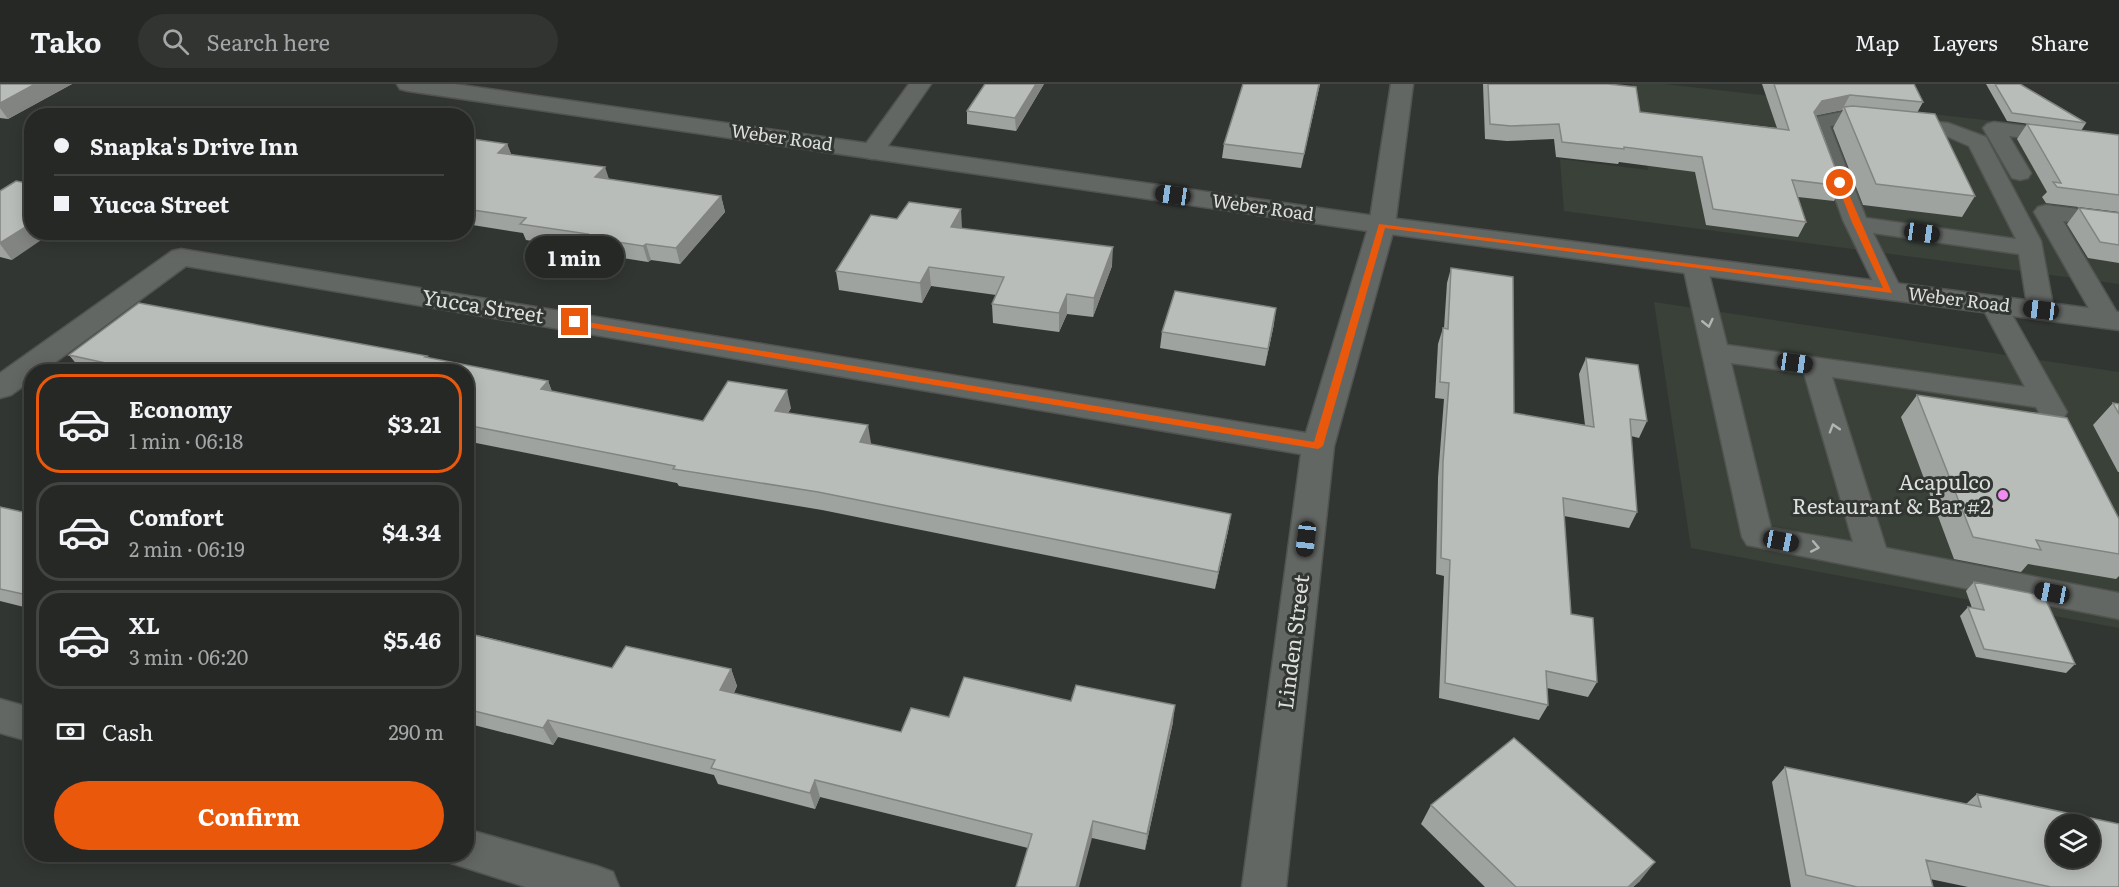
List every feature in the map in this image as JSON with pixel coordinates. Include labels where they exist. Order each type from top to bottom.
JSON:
[{"type":"street","points":[[872,152],[920,84]]},
{"type":"street","name":"Linden Street","points":[[1264,887],[1318,446],[1382,225],[1402,84]]},
{"type":"street","name":"Weber Road","points":[[421,85],[1382,225],[2114,320]]},
{"type":"street","name":"Yucca Street","points":[[33,364],[181,257],[1318,446]]},
{"type":"street","name":"Yucca Street","points":[[0,388],[24,371]]},
{"type":"street","points":[[0,716],[24,723]]},
{"type":"street","points":[[474,851],[597,887]]},
{"type":"lane","points":[[1889,291],[1857,224],[1819,126],[1823,121],[1842,118],[1948,129],[1978,141],[2029,241],[2041,310]]},
{"type":"lane","points":[[2020,173],[1994,128],[2119,144]]},
{"type":"lane","points":[[2114,320],[2046,212],[2119,221]]},
{"type":"lane","points":[[1857,224],[2031,248]]},
{"type":"lane","points":[[1695,266],[1758,537],[2119,606]]},
{"type":"lane","points":[[1995,305],[2063,431]]},
{"type":"lane","points":[[1715,352],[2046,399]]},
{"type":"lane","points":[[1815,366],[1873,558]]},
{"type":"shaded area","points":[[1632,84],[1664,84],[2119,135],[2119,284],[1564,211],[1560,159],[1648,170]]},
{"type":"shaded area","points":[[1654,302],[2119,372],[2119,628],[1691,548]]},
{"type":"building","points":[[0,84],[35,84],[0,103]]},
{"type":"building","points":[[985,84],[1036,84],[1015,118],[967,111]]},
{"type":"building","points":[[1243,84],[1319,84],[1304,154],[1224,144]]},
{"type":"building","points":[[1488,84],[1608,84],[1636,87],[1640,112],[1789,130],[1774,84],[1914,84],[1923,102],[1850,95],[1822,101],[1814,112],[1842,186],[1792,180],[1806,222],[1713,209],[1702,157],[1562,142],[1559,124],[1511,126],[1490,124]]},
{"type":"building","points":[[1995,84],[2020,84],[2086,123],[2012,113]]},
{"type":"building","points":[[1844,107],[1935,114],[1975,196],[1876,184]]},
{"type":"building","points":[[2027,124],[2119,135],[2119,195],[2057,187],[2053,182],[2061,183]]},
{"type":"building","points":[[474,139],[507,144],[498,153],[605,167],[595,177],[721,196],[676,248],[646,244],[643,246],[585,237],[588,234],[520,224],[526,218],[474,210]]},
{"type":"building","points":[[16,181],[24,182],[24,228],[0,243],[0,191]]},
{"type":"building","points":[[909,202],[961,209],[951,227],[1113,247],[1094,298],[1067,294],[1059,313],[992,304],[1004,277],[929,267],[920,283],[836,271],[871,215],[897,219]]},
{"type":"building","points":[[2079,208],[2119,213],[2119,245],[2100,242]]},
{"type":"building","points":[[1451,268],[1513,277],[1514,413],[1594,427],[1586,358],[1638,365],[1647,421],[1630,419],[1637,512],[1563,498],[1571,614],[1593,618],[1597,682],[1546,671],[1548,705],[1445,683],[1450,560],[1441,558],[1443,462],[1449,383],[1440,382],[1443,328],[1448,329]]},
{"type":"building","points":[[1175,291],[1276,308],[1268,349],[1162,332]]},
{"type":"building","points":[[139,303],[461,364],[110,364],[69,355]]},
{"type":"building","points":[[474,367],[548,381],[541,389],[703,421],[728,381],[787,390],[775,411],[868,425],[860,442],[1231,514],[1218,572],[818,492],[673,469],[675,466],[474,427]]},
{"type":"building","name":"Acapulco Restaurant & Bar #2","points":[[1917,395],[2067,418],[2119,519],[2119,554],[2036,540],[2041,550],[1973,537]]},
{"type":"building","points":[[2113,403],[2119,404],[2119,414]]},
{"type":"building","points":[[0,507],[24,512],[24,594],[0,589]]},
{"type":"building","points":[[1974,582],[2044,596],[2075,664],[1984,649],[1968,607],[1984,610]]},
{"type":"building","points":[[474,635],[612,668],[626,646],[731,669],[720,690],[901,732],[911,708],[949,717],[964,677],[1071,701],[1076,685],[1175,705],[1147,834],[1093,821],[1076,887],[1016,887],[1032,834],[815,780],[810,793],[711,768],[715,760],[548,720],[543,728],[474,711]]},
{"type":"building","points":[[1514,738],[1655,862],[1628,887],[1516,887],[1431,805]]},
{"type":"building","points":[[1785,767],[1981,807],[1977,794],[2072,814],[2046,814],[2046,868],[2100,868],[2100,820],[2119,824],[2119,887],[2051,887],[1926,860],[1933,887],[1857,887],[1806,875]]},
{"type":"place","name":"Acapulco Restaurant & Bar #2","points":[[2003,495]]},
{"type":"route","points":[[575,322],[1318,446],[1382,225],[1889,291],[1840,183]]}]
